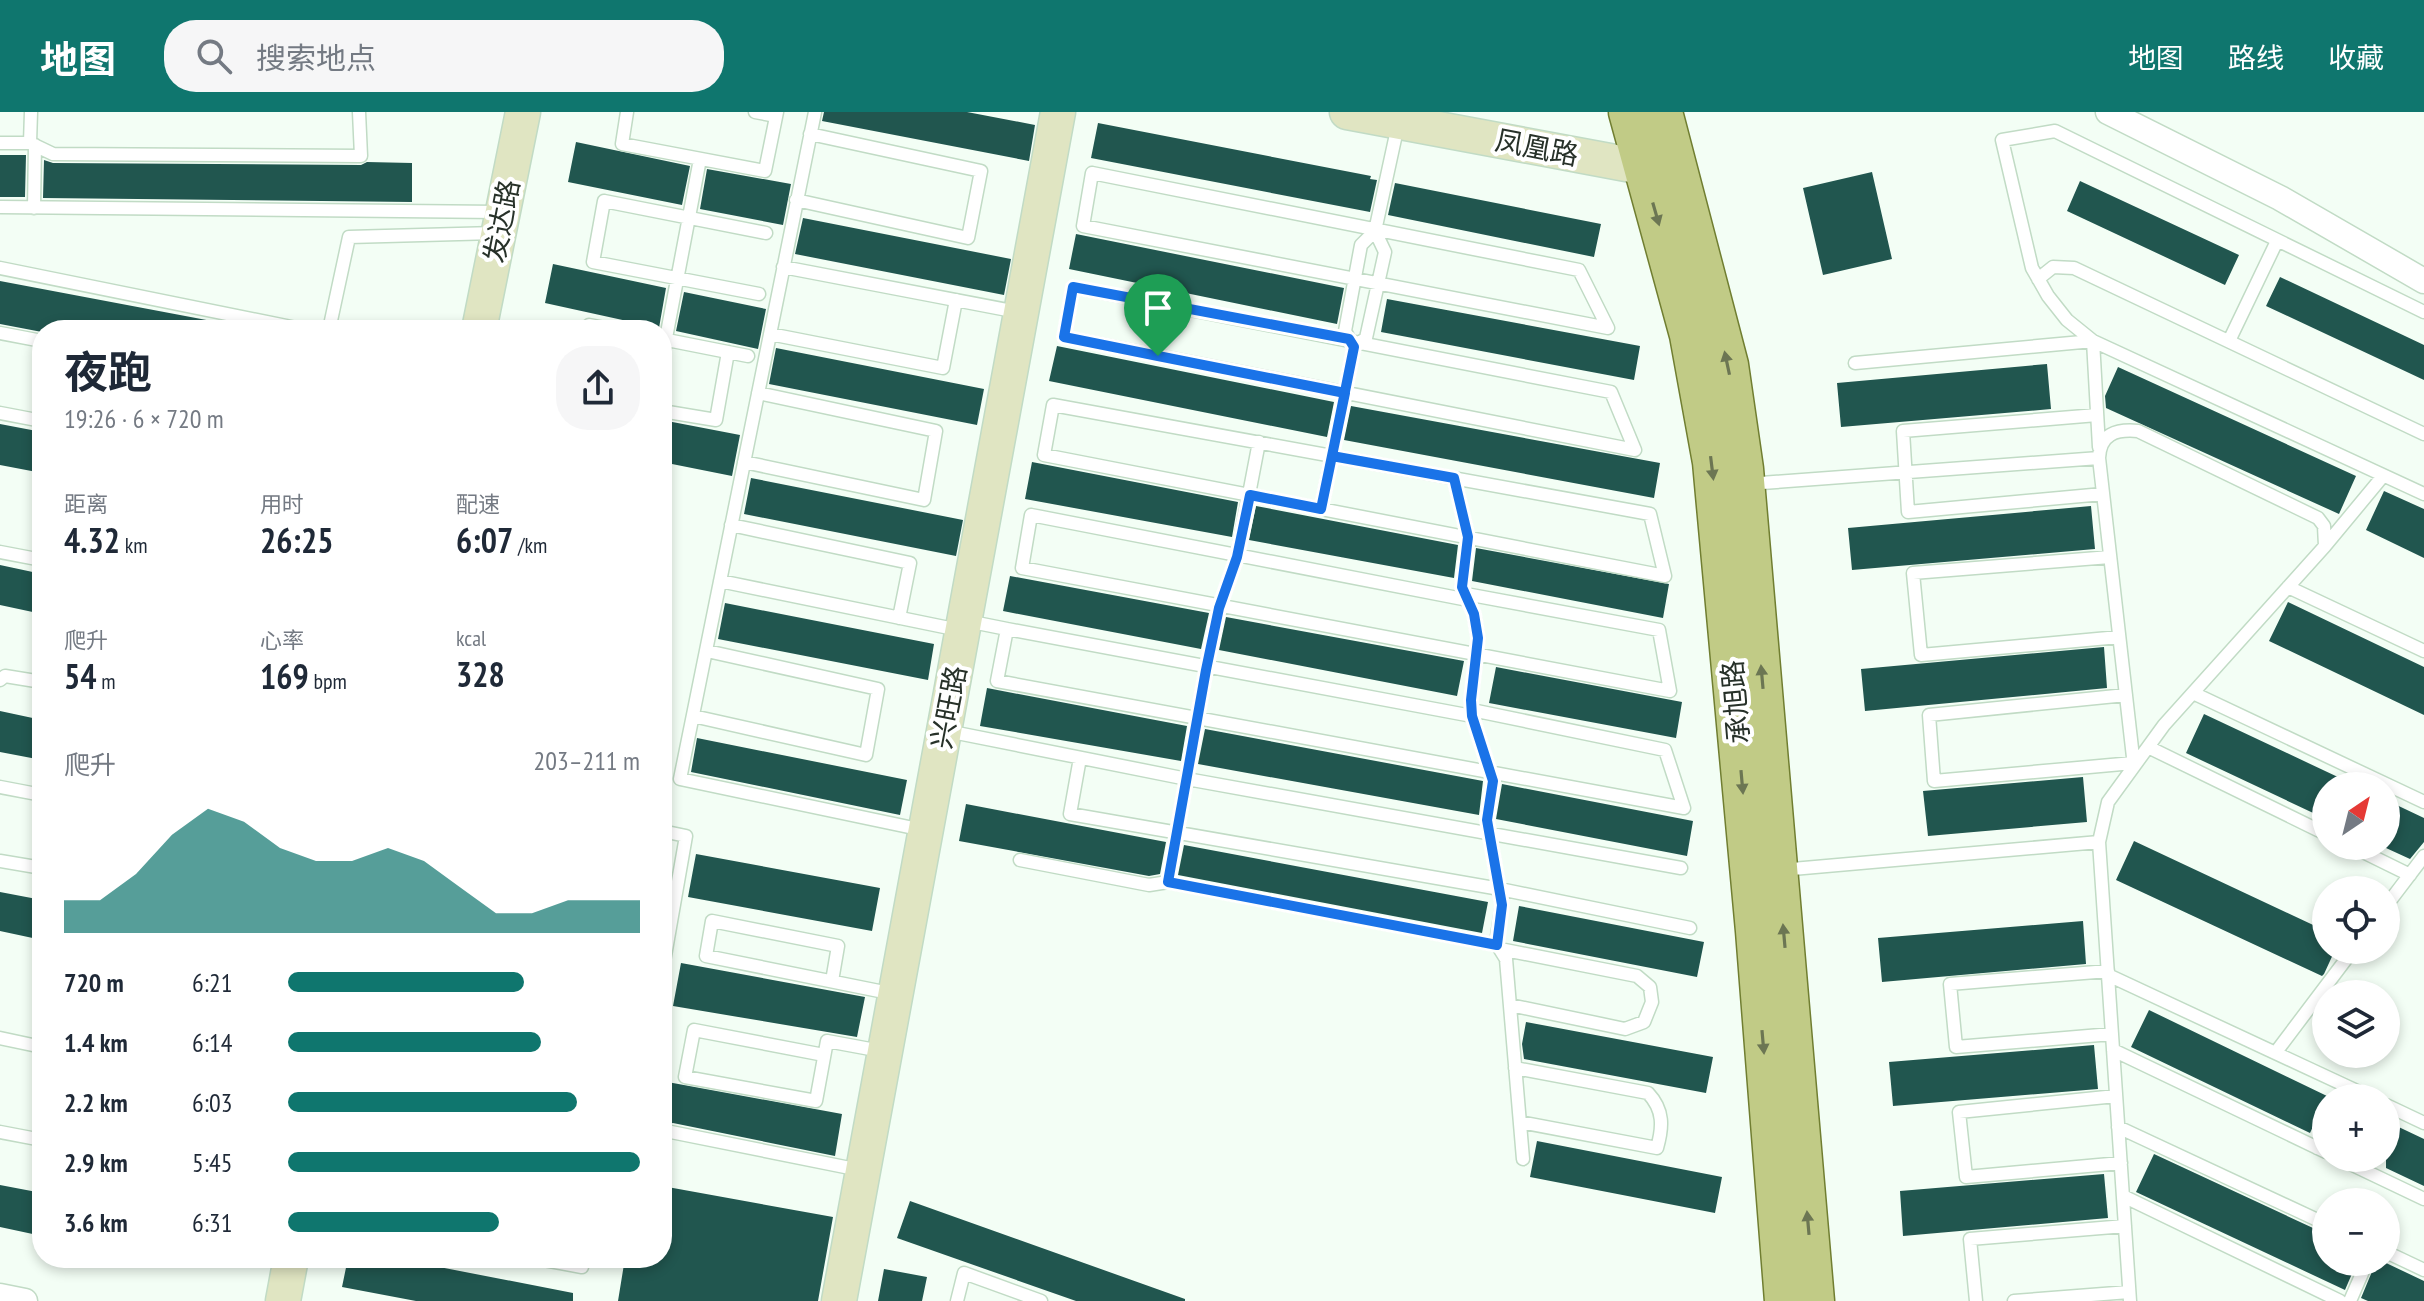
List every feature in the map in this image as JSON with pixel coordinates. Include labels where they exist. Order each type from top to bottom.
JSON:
[{"type":"main road","name":"承旭路","points":[[1628,112],[1661,170],[1729,365],[1745,484],[1815,1301]]},
{"type":"main road","name":"承旭路","points":[[1663,112],[1661,170],[1712,462],[1752,900],[1784,1301]]},
{"type":"street","name":"发达路","points":[[481,320],[523,112]]},
{"type":"street","name":"兴旺路","points":[[839,1301],[1058,112]]},
{"type":"street","name":"凤凰路","points":[[1347,112],[1661,170]]},
{"type":"street","points":[[2108,112],[2280,198],[2424,281]]},
{"type":"street","points":[[283,1301],[289,1268]]},
{"type":"street","points":[[0,1296],[25,1301]]},
{"type":"lane","points":[[31,112],[34,208]]},
{"type":"lane","points":[[0,143],[33,144],[53,154],[361,156],[359,112]]},
{"type":"lane","points":[[627,112],[622,144],[765,171],[776,114],[755,112]]},
{"type":"lane","points":[[815,112],[680,779],[925,831]]},
{"type":"lane","points":[[1355,343],[1345,331],[1354,280],[1361,245],[1376,230],[1399,122]]},
{"type":"lane","points":[[2424,312],[2055,131],[2002,140],[2032,268],[2067,320],[2093,341],[2424,494]]},
{"type":"lane","points":[[796,200],[968,238],[981,171],[810,134]]},
{"type":"lane","points":[[668,320],[700,159]]},
{"type":"lane","points":[[1092,173],[1376,230],[1579,270],[1608,328],[1083,226],[1092,173]]},
{"type":"lane","points":[[759,294],[593,262],[604,201],[766,233]]},
{"type":"lane","points":[[0,207],[500,223]]},
{"type":"lane","points":[[331,320],[349,237],[500,223]]},
{"type":"lane","points":[[1355,343],[1366,338],[1385,252],[1376,230]]},
{"type":"lane","points":[[2229,341],[2277,241]]},
{"type":"lane","points":[[783,267],[1021,312]]},
{"type":"lane","points":[[2038,279],[2053,267],[2074,268],[2424,434]]},
{"type":"lane","points":[[0,268],[257,320]]},
{"type":"lane","points":[[1073,287],[1355,343],[1611,392],[1635,450],[1064,337],[1073,287]]},
{"type":"lane","points":[[770,334],[943,368],[956,300]]},
{"type":"lane","points":[[0,333],[32,339]]},
{"type":"lane","points":[[672,341],[748,356]]},
{"type":"lane","points":[[1855,363],[2093,341]]},
{"type":"lane","points":[[2093,341],[2099,452],[2133,764]]},
{"type":"lane","points":[[1321,509],[1355,343]]},
{"type":"lane","points":[[672,413],[716,420],[728,352]]},
{"type":"lane","points":[[744,462],[924,500],[936,431],[758,393]]},
{"type":"lane","points":[[1053,405],[1332,456],[1650,514],[1665,576],[1044,455],[1053,405]]},
{"type":"lane","points":[[0,413],[32,419]]},
{"type":"lane","points":[[2097,415],[1903,431],[1908,512],[2103,494]]},
{"type":"lane","points":[[2099,452],[2102,441],[2111,434],[2123,430],[2138,431],[2318,518],[2324,526],[2325,546]]},
{"type":"lane","points":[[1168,882],[1207,666],[1220,605],[1237,556],[1259,442]]},
{"type":"lane","points":[[1745,484],[1906,472],[2099,452]]},
{"type":"lane","points":[[2014,1301],[2130,1296],[2099,842],[2108,802],[2133,764],[2383,476]]},
{"type":"lane","points":[[1454,478],[1468,537],[1462,587],[1474,614],[1477,653],[1472,713],[1493,781],[1487,820],[1502,905],[1499,947],[1506,959],[1523,1159]]},
{"type":"lane","points":[[1031,515],[1467,597],[1659,630],[1670,691],[1022,568],[1031,515]]},
{"type":"lane","points":[[731,525],[910,563],[899,618]]},
{"type":"lane","points":[[0,552],[32,558]]},
{"type":"lane","points":[[2110,557],[1913,573],[1921,655],[2119,637]]},
{"type":"lane","points":[[720,581],[899,618],[1007,629],[1665,750],[1684,808],[997,681],[1007,629]]},
{"type":"lane","points":[[2288,587],[2424,651]]},
{"type":"lane","points":[[693,716],[866,755],[878,689],[707,651]]},
{"type":"lane","points":[[0,680],[5,676],[32,680]]},
{"type":"lane","points":[[2193,693],[2424,802]]},
{"type":"lane","points":[[2126,695],[1929,715],[1934,781],[2133,764]]},
{"type":"lane","points":[[944,730],[1187,779],[1681,868]]},
{"type":"lane","points":[[2148,747],[2312,827]]},
{"type":"lane","points":[[1080,758],[1070,814],[1500,889],[1690,928]]},
{"type":"lane","points":[[0,787],[32,793]]},
{"type":"lane","points":[[672,833],[686,836],[672,916]]},
{"type":"lane","points":[[1778,870],[2099,842]]},
{"type":"lane","points":[[2400,888],[2424,856]]},
{"type":"lane","points":[[1020,860],[1149,885],[1168,882],[1637,976],[1650,987],[1652,1002],[1644,1022],[1625,1029],[1510,1005]]},
{"type":"lane","points":[[2379,860],[2410,875]]},
{"type":"lane","points":[[0,861],[32,866]]},
{"type":"lane","points":[[832,981],[838,946],[712,921],[706,956],[894,994]]},
{"type":"lane","points":[[2276,1052],[2342,964]]},
{"type":"lane","points":[[2112,1034],[1956,1047],[1950,984],[2108,973],[2342,1084]]},
{"type":"lane","points":[[824,1055],[694,1030],[685,1077],[816,1101],[827,1041],[885,1052]]},
{"type":"lane","points":[[0,1038],[32,1045]]},
{"type":"lane","points":[[2113,1050],[2312,1145]]},
{"type":"lane","points":[[1515,1068],[1648,1093],[1658,1104],[1663,1128],[1657,1148],[1520,1122]]},
{"type":"lane","points":[[2116,1096],[1959,1112],[1966,1177],[2121,1163]]},
{"type":"lane","points":[[2400,1112],[2424,1123]]},
{"type":"lane","points":[[2118,1127],[2312,1217]]},
{"type":"lane","points":[[0,1132],[32,1138]]},
{"type":"lane","points":[[672,1132],[863,1171]]},
{"type":"lane","points":[[2367,1172],[2424,1199]]},
{"type":"lane","points":[[2123,1196],[2340,1301]]},
{"type":"lane","points":[[1976,1301],[1970,1239],[2125,1226]]},
{"type":"lane","points":[[2400,1259],[2424,1270]]},
{"type":"lane","points":[[957,1301],[964,1273],[1041,1301]]},
{"type":"lane","points":[[2350,1301],[2361,1276]]},
{"type":"building","points":[[824,112],[967,112],[1035,125],[1029,161],[822,121]]},
{"type":"building","points":[[1098,123],[1371,176],[1370,179],[1377,180],[1370,212],[1091,158]]},
{"type":"building","points":[[576,142],[690,166],[682,205],[568,182]]},
{"type":"building","points":[[0,155],[26,155],[25,197],[0,197]]},
{"type":"building","points":[[44,160],[53,163],[412,163],[412,202],[43,198]]},
{"type":"building","points":[[707,169],[791,184],[783,225],[700,209]]},
{"type":"building","points":[[1872,172],[1892,259],[1823,275],[1803,188]]},
{"type":"building","points":[[2080,181],[2239,255],[2225,285],[2067,211]]},
{"type":"building","points":[[1395,183],[1601,224],[1594,257],[1388,215]]},
{"type":"building","points":[[803,218],[1011,259],[1004,295],[795,254]]},
{"type":"building","points":[[1076,234],[1344,288],[1337,324],[1069,269]]},
{"type":"building","points":[[553,264],[666,288],[660,320],[623,320],[545,303]]},
{"type":"building","points":[[2280,277],[2424,345],[2424,380],[2266,306]]},
{"type":"building","points":[[0,281],[206,320],[32,320],[32,330],[0,324]]},
{"type":"building","points":[[684,292],[766,309],[758,349],[676,331]]},
{"type":"building","points":[[1387,299],[1640,346],[1634,380],[1381,332]]},
{"type":"building","points":[[1057,346],[1334,402],[1327,437],[1049,381]]},
{"type":"building","points":[[776,348],[984,389],[977,425],[769,384]]},
{"type":"building","points":[[2047,364],[2051,409],[1841,427],[1837,383]]},
{"type":"building","points":[[2118,367],[2356,476],[2339,514],[2106,408],[2105,396]]},
{"type":"building","points":[[1351,406],[1660,463],[1654,498],[1344,440]]},
{"type":"building","points":[[672,422],[740,435],[732,476],[672,464]]},
{"type":"building","points":[[0,424],[32,430],[32,471],[0,465]]},
{"type":"building","points":[[1032,462],[1238,502],[1232,537],[1025,499]]},
{"type":"building","points":[[751,478],[963,520],[956,556],[744,514]]},
{"type":"building","points":[[2384,491],[2424,509],[2424,558],[2366,530]]},
{"type":"building","points":[[1256,506],[1458,545],[1454,578],[1249,540]]},
{"type":"building","points":[[2091,506],[2095,549],[1852,570],[1848,528]]},
{"type":"building","points":[[1476,548],[1669,584],[1663,618],[1472,581]]},
{"type":"building","points":[[0,565],[32,572],[32,612],[0,605]]},
{"type":"building","points":[[1010,576],[1209,613],[1201,649],[1003,611]]},
{"type":"building","points":[[2288,602],[2424,667],[2424,715],[2269,641]]},
{"type":"building","points":[[725,603],[934,644],[928,680],[718,639]]},
{"type":"building","points":[[1226,617],[1464,661],[1457,696],[1219,650]]},
{"type":"building","points":[[2104,647],[2107,688],[1865,711],[1861,669]]},
{"type":"building","points":[[1496,667],[1682,702],[1676,738],[1489,703]]},
{"type":"building","points":[[987,688],[1187,726],[1181,761],[980,726]]},
{"type":"building","points":[[0,711],[32,718],[32,758],[0,752]]},
{"type":"building","points":[[2204,714],[2327,772],[2312,772],[2312,812],[2186,753]]},
{"type":"building","points":[[1205,729],[1483,781],[1479,815],[1198,764]]},
{"type":"building","points":[[697,738],[907,780],[900,815],[691,772]]},
{"type":"building","points":[[2083,777],[2087,822],[1928,836],[1923,791]]},
{"type":"building","points":[[1502,784],[1693,821],[1687,856],[1496,819]]},
{"type":"building","points":[[966,804],[1166,842],[1160,874],[1149,876],[959,841]]},
{"type":"building","points":[[2400,807],[2424,818],[2424,842],[2410,859],[2400,854]]},
{"type":"building","points":[[2134,841],[2312,924],[2312,964],[2329,964],[2322,976],[2116,880]]},
{"type":"building","points":[[1184,845],[1488,902],[1482,933],[1178,875]]},
{"type":"building","points":[[696,854],[880,888],[872,931],[688,897]]},
{"type":"building","points":[[0,892],[32,898],[32,938],[0,931]]},
{"type":"building","points":[[1519,906],[1704,942],[1697,977],[1513,941]]},
{"type":"building","points":[[2083,921],[2086,964],[1882,982],[1878,938]]},
{"type":"building","points":[[681,963],[865,997],[857,1037],[673,1006]]},
{"type":"building","points":[[2149,1010],[2312,1089],[2310,1133],[2131,1047]]},
{"type":"building","points":[[1526,1022],[1713,1057],[1706,1093],[1524,1059],[1522,1044]]},
{"type":"building","points":[[2094,1045],[2098,1089],[1893,1106],[1889,1062]]},
{"type":"building","points":[[672,1083],[842,1114],[835,1156],[673,1123]]},
{"type":"building","points":[[2400,1128],[2424,1139],[2424,1186],[2394,1172],[2400,1172]]},
{"type":"building","points":[[1537,1141],[1722,1177],[1715,1213],[1530,1177]]},
{"type":"building","points":[[2154,1154],[2312,1227],[2312,1275],[2136,1192]]},
{"type":"building","points":[[2104,1174],[2108,1218],[1903,1236],[1900,1191]]},
{"type":"building","points":[[0,1185],[32,1191],[32,1234],[0,1227]]},
{"type":"building","points":[[672,1188],[833,1217],[818,1301],[618,1301],[623,1268],[672,1268]]},
{"type":"building","points":[[910,1201],[1185,1301],[1076,1301],[897,1238]]},
{"type":"building","points":[[346,1268],[444,1268],[573,1293],[573,1301],[416,1301],[342,1287]]},
{"type":"building","points":[[884,1269],[927,1277],[922,1301],[878,1301]]},
{"type":"building","points":[[2400,1270],[2424,1281],[2424,1301],[2368,1301],[2361,1298],[2370,1276],[2400,1276]]},
{"type":"building","points":[[2315,1276],[2351,1276],[2345,1290]]},
{"type":"route","points":[[1158,356],[1064,337],[1073,287],[1349,339],[1354,347],[1345,393],[1332,456],[1454,478],[1468,537],[1462,587],[1474,614],[1478,638],[1472,716],[1493,781],[1487,820],[1502,905],[1497,945],[1168,882],[1219,608],[1237,557],[1250,495],[1321,509],[1345,393],[1158,356]]}]
